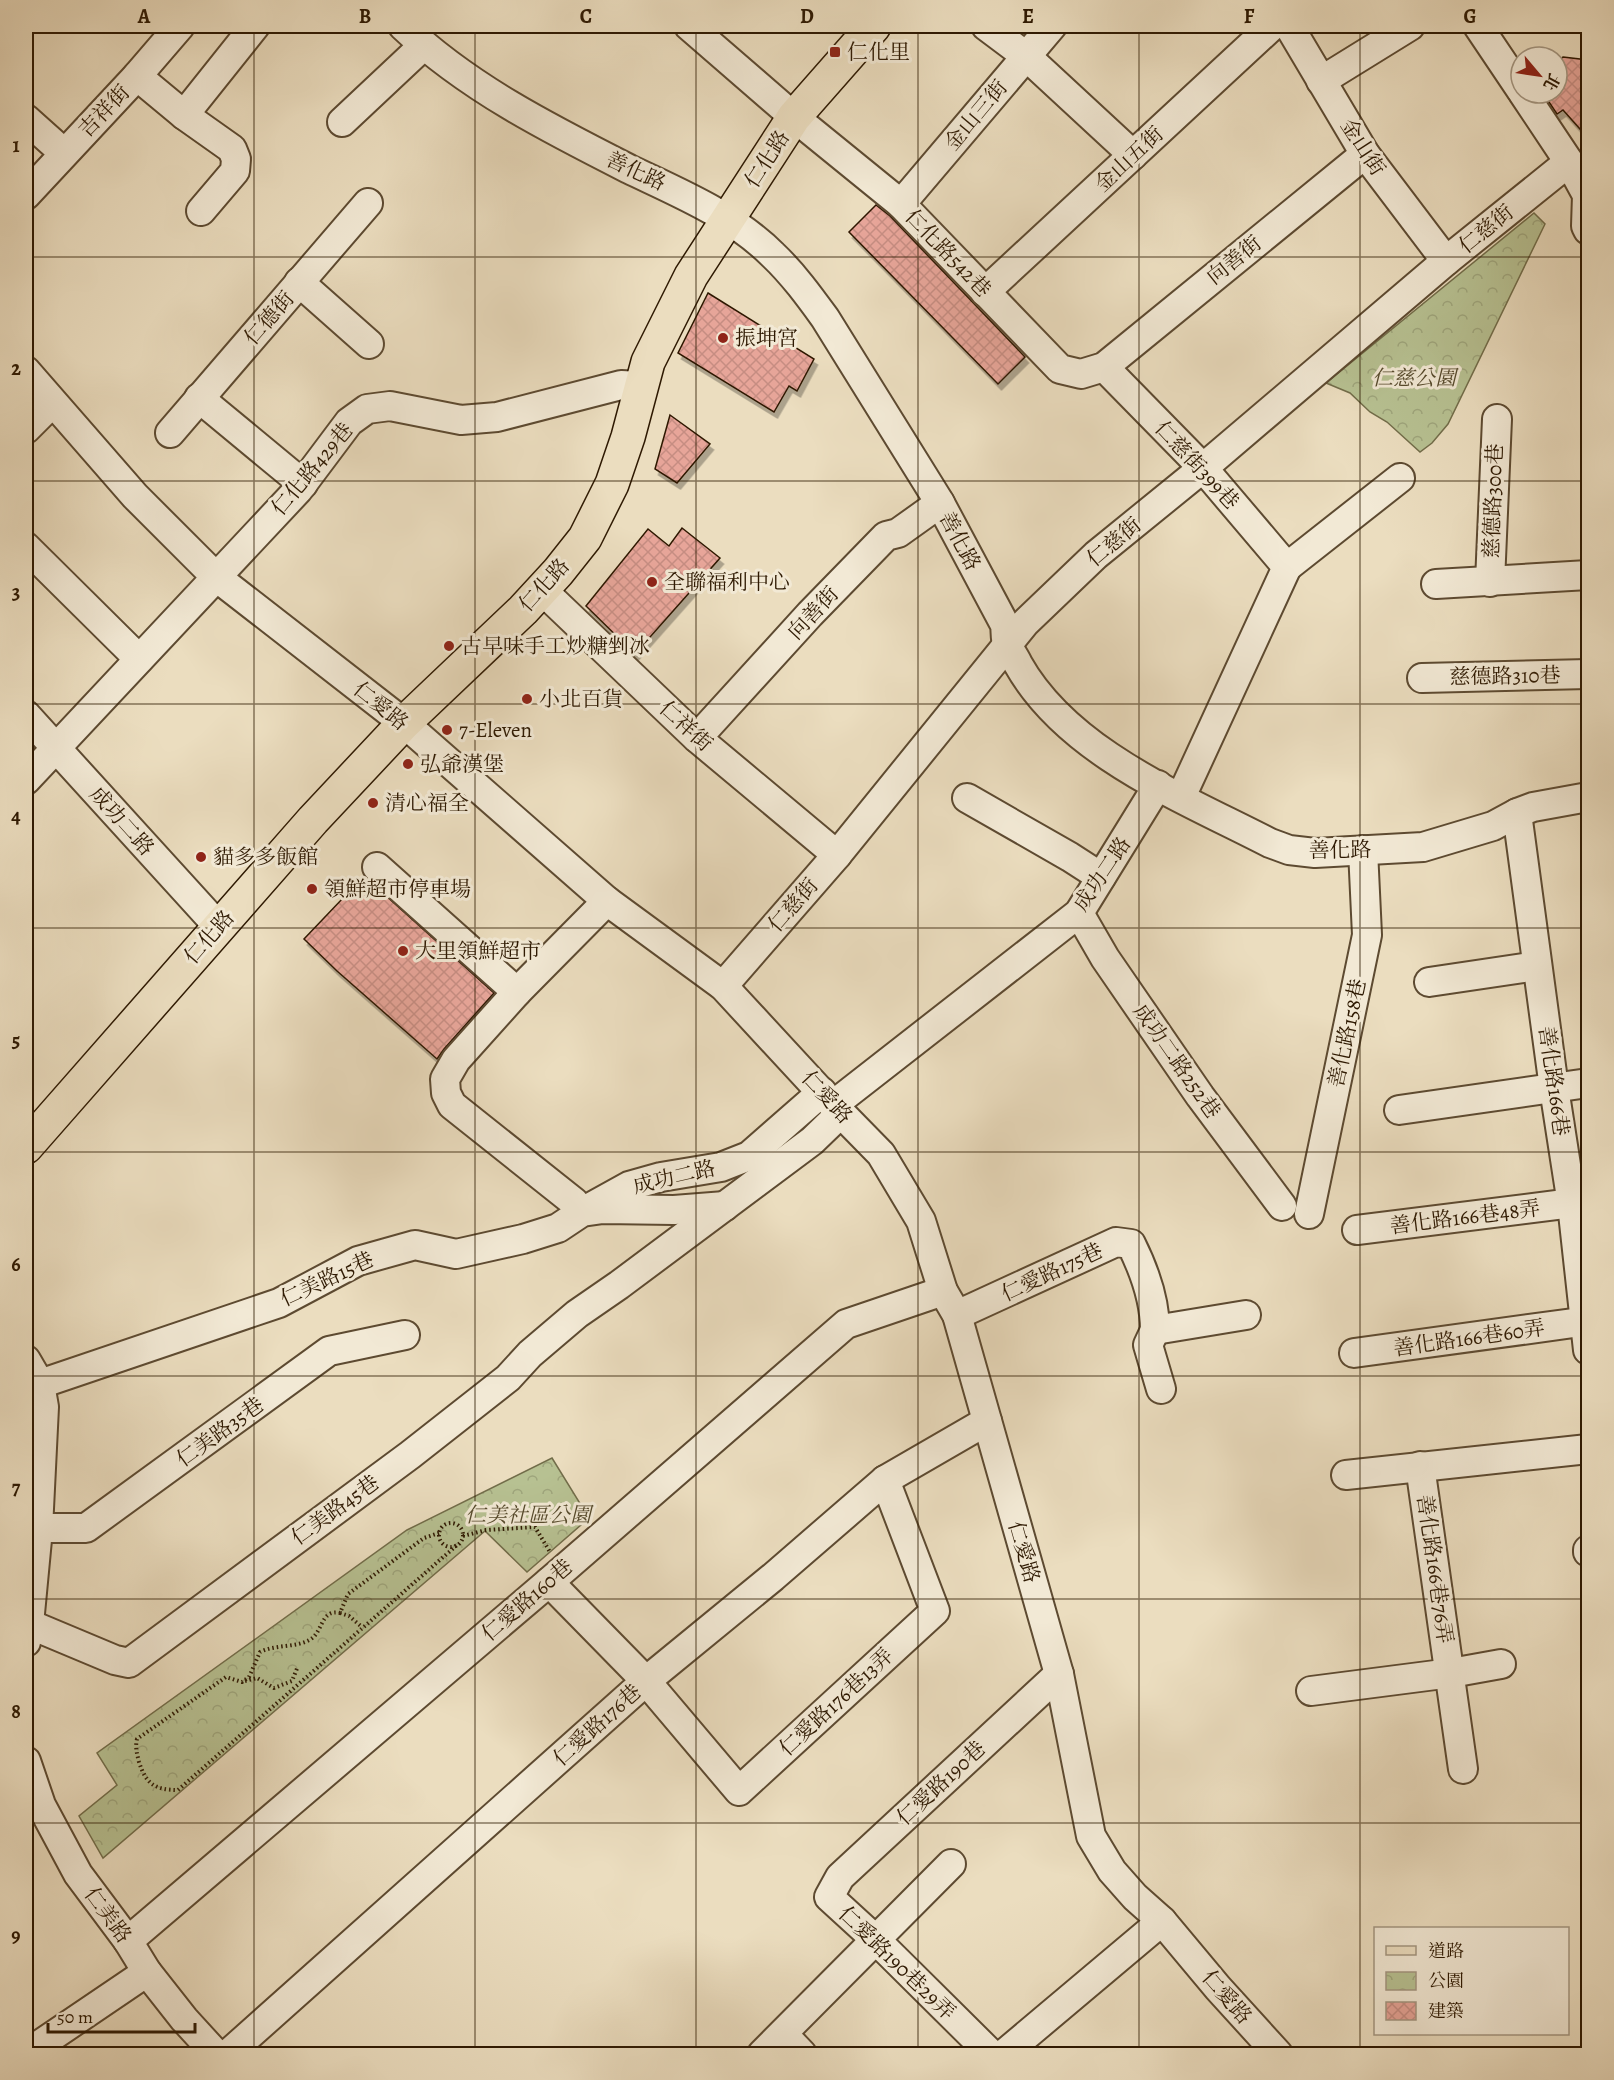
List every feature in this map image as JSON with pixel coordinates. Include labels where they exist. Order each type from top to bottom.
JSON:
[{"type":"main road","name":"仁化路","points":[[26,1147],[218,926],[404,723],[542,590],[585,538],[612,484],[628,437],[648,362],[677,301],[794,117],[873,26]]},
{"type":"street","name":"吉祥街","points":[[26,195],[137,76],[180,26]]},
{"type":"street","points":[[184,115],[255,26]]},
{"type":"street","name":"善化路","points":[[403,26],[424,45],[525,114],[598,153],[673,188],[728,220],[772,254],[806,291],[940,503],[1005,625],[1007,644],[1030,685],[1057,713],[1101,750],[1169,791],[1270,843],[1289,850],[1315,853],[1423,847],[1493,826],[1517,813],[1588,797]]},
{"type":"street","name":"仁化路542巷","points":[[689,26],[794,117],[901,204],[1060,369],[1081,374],[1104,367]]},
{"type":"street","points":[[986,26],[1026,56],[1133,156]]},
{"type":"street","name":"金山三街","points":[[901,204],[1052,26]]},
{"type":"street","name":"金山五街","points":[[985,292],[1272,26]]},
{"type":"street","name":"金山街","points":[[1290,26],[1365,154],[1446,261]]},
{"type":"street","points":[[1321,81],[1410,26]]},
{"type":"street","points":[[1478,26],[1509,72]]},
{"type":"street","points":[[342,122],[424,45]]},
{"type":"street","points":[[137,76],[184,115],[232,148],[236,159],[235,171],[201,210]]},
{"type":"street","points":[[1531,105],[1588,194],[1586,226],[1588,230]]},
{"type":"street","points":[[26,119],[64,153]]},
{"type":"street","name":"向善街","points":[[1104,367],[1365,154]]},
{"type":"street","name":"仁慈街","points":[[723,986],[837,855],[1025,623],[1096,555],[1203,468],[1446,261],[1569,162]]},
{"type":"street","name":"仁德街","points":[[170,432],[368,203]]},
{"type":"street","points":[[299,282],[369,344]]},
{"type":"street","name":"仁慈街399巷","points":[[1104,367],[1203,468],[1287,567]]},
{"type":"street","name":"仁愛路","points":[[26,371],[135,496],[215,576],[404,723],[607,901],[723,986],[881,1154],[921,1221],[950,1303],[987,1421],[1059,1674],[1091,1836],[1112,1871],[1135,1898],[1162,1921],[1278,2055]]},
{"type":"street","name":"仁化路429巷","points":[[26,780],[303,484],[349,422],[367,409],[390,406],[461,420],[496,417],[621,385],[640,386]]},
{"type":"street","points":[[199,398],[303,484]]},
{"type":"street","points":[[26,429],[52,403]]},
{"type":"street","name":"慈德路300巷","points":[[1490,582],[1497,419]]},
{"type":"street","points":[[1169,791],[1287,567],[1400,478]]},
{"type":"street","name":"向善街","points":[[698,738],[810,614],[886,536],[898,533],[940,503]]},
{"type":"street","points":[[26,547],[139,659]]},
{"type":"street","name":"慈德路300巷","points":[[1436,584],[1588,576]]},
{"type":"street","name":"仁祥街","points":[[542,590],[698,738],[837,855]]},
{"type":"street","name":"慈德路310巷","points":[[1422,678],[1588,674]]},
{"type":"street","name":"成功二路","points":[[26,715],[218,926]]},
{"type":"street","name":"成功二路","points":[[582,1212],[629,1186],[661,1177],[721,1167],[749,1156],[832,1103],[1079,912],[1101,878],[1169,791]]},
{"type":"street","points":[[968,798],[1070,857],[1101,878]]},
{"type":"street","name":"善化路166巷","points":[[1517,813],[1554,1088],[1580,1203],[1588,1350]]},
{"type":"street","name":"善化路158巷","points":[[1310,1214],[1367,934],[1364,850]]},
{"type":"street","points":[[377,867],[517,992]]},
{"type":"street","points":[[582,1212],[574,1202],[452,1106],[446,1093],[445,1079],[456,1060],[517,992],[607,901]]},
{"type":"street","name":"成功二路252巷","points":[[1079,912],[1105,958],[1200,1096],[1282,1206]]},
{"type":"street","points":[[1429,982],[1538,966]]},
{"type":"street","points":[[1399,1110],[1588,1083]]},
{"type":"street","name":"成功二路","points":[[619,1285],[812,1141],[832,1103]]},
{"type":"street","name":"善化路166巷48弄","points":[[1357,1230],[1580,1203]]},
{"type":"street","name":"仁美路15巷","points":[[39,1384],[279,1303],[358,1261],[415,1245],[456,1254],[523,1239],[558,1228],[582,1212],[603,1209],[674,1210],[725,1206]]},
{"type":"street","name":"仁愛路175巷","points":[[950,1303],[1116,1242],[1131,1244],[1138,1258],[1155,1312],[1155,1330],[1148,1345],[1161,1389]]},
{"type":"street","name":"仁美路45巷","points":[[27,1633],[129,1663],[410,1455],[507,1378],[530,1354],[577,1314],[619,1285]]},
{"type":"street","name":"仁愛路160巷","points":[[128,1941],[556,1576],[846,1324],[950,1303]]},
{"type":"street","points":[[1155,1330],[1246,1315]]},
{"type":"street","name":"善化路166巷60弄","points":[[1354,1353],[1587,1322]]},
{"type":"street","name":"仁美路35巷","points":[[32,1529],[86,1528],[330,1351],[405,1335]]},
{"type":"street","points":[[26,1360],[39,1384],[44,1407],[32,1529],[27,1633]]},
{"type":"street","name":"仁愛路176巷","points":[[228,2055],[646,1681],[885,1480],[987,1421]]},
{"type":"street","name":"善化路166巷76弄","points":[[1346,1475],[1588,1449]]},
{"type":"street","name":"善化路166巷76弄","points":[[1420,1466],[1463,1769]]},
{"type":"street","name":"仁愛路176巷13弄","points":[[646,1681],[739,1791],[935,1611],[885,1480]]},
{"type":"street","points":[[556,1576],[646,1681]]},
{"type":"street","name":"善化路166巷76弄","points":[[1311,1691],[1451,1673],[1501,1664]]},
{"type":"street","name":"仁愛路190巷","points":[[829,1897],[840,1877],[1059,1674]]},
{"type":"street","name":"仁美路","points":[[26,1761],[41,1805],[78,1874],[128,1941],[147,1972],[216,2055]]},
{"type":"street","points":[[762,2055],[951,1864]]},
{"type":"street","name":"仁愛路190巷29弄","points":[[829,1897],[876,1940],[991,2055]]},
{"type":"street","points":[[1004,2055],[1162,1921]]},
{"type":"street","points":[[26,2054],[147,1972]]},
{"type":"street","points":[[783,2034],[802,2055]]},
{"type":"path","points":[[242,1682],[249,1677],[260,1652],[269,1647],[305,1643],[315,1636],[326,1615],[333,1612],[340,1613],[348,1594],[424,1538],[439,1533],[445,1524],[454,1523],[460,1527],[463,1536]]},
{"type":"path","points":[[292,1681],[274,1688],[257,1678],[242,1682],[226,1677],[136,1739],[135,1747],[146,1780],[156,1787],[178,1790],[456,1545],[463,1536],[486,1530],[535,1527],[556,1576]]},
{"type":"path","points":[[439,1533],[439,1538],[444,1545],[456,1545]]},
{"type":"path","points":[[333,1612],[349,1616],[362,1627]]},
{"type":"path","points":[[294,1688],[292,1681],[298,1666]]},
{"type":"green space","name":"仁慈公園","points":[[1534,213],[1545,224],[1448,424],[1432,443],[1420,452],[1350,393],[1326,383]]},
{"type":"green space","name":"仁美社區公園","points":[[552,1458],[589,1518],[527,1572],[485,1531],[103,1858],[79,1816],[117,1785],[97,1753],[407,1530]]},
{"type":"building","points":[[1569,58],[1588,60],[1588,138],[1563,110],[1557,114],[1551,105],[1569,105]]},
{"type":"building","points":[[876,205],[890,216],[1025,357],[998,384],[849,232]]},
{"type":"building","name":"振坤宮","points":[[708,293],[814,359],[797,391],[789,386],[774,412],[678,353]]},
{"type":"building","points":[[670,415],[710,444],[677,483],[655,469]]},
{"type":"building","name":"全聯福利中心","points":[[682,528],[720,558],[635,654],[586,606],[648,529],[669,546]]},
{"type":"building","points":[[364,876],[494,993],[437,1059],[304,939]]},
{"type":"place","name":"仁化里","points":[[835,52]]},
{"type":"place","name":"振坤宮","points":[[723,338]]},
{"type":"place","name":"全聯福利中心","points":[[652,582]]},
{"type":"place","name":"古早味手工炒糖剉冰","points":[[449,646]]},
{"type":"place","name":"小北百貨","points":[[527,699]]},
{"type":"place","name":"7-Eleven","points":[[447,730]]},
{"type":"place","name":"弘爺漢堡","points":[[408,764]]},
{"type":"place","name":"清心福全","points":[[373,803]]},
{"type":"place","name":"貓多多飯館","points":[[201,857]]},
{"type":"place","name":"領鮮超市停車場","points":[[312,889]]},
{"type":"place","name":"大里領鮮超市","points":[[403,951]]}]
